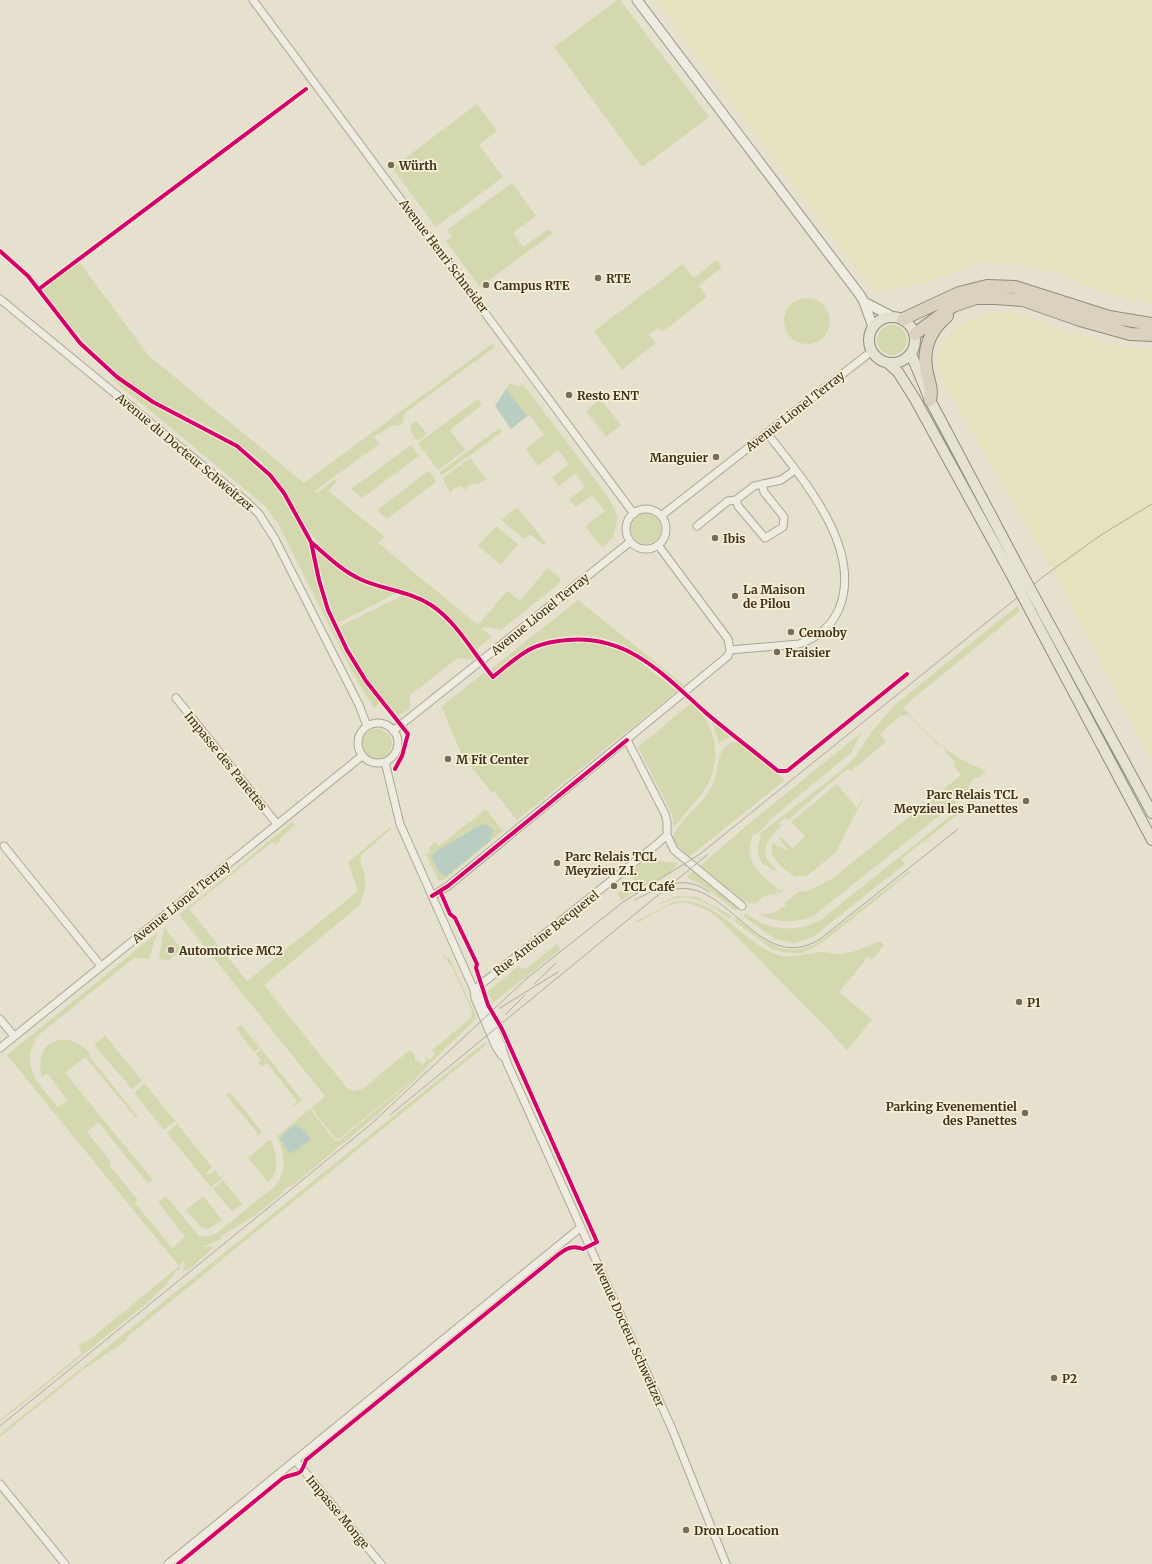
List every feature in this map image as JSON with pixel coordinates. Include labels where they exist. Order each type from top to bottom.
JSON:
[{"type":"highway","points":[[903,319],[959,293],[987,286],[1015,286],[1109,317],[1152,324]]},
{"type":"highway","points":[[915,334],[952,306],[976,298],[995,298],[1023,300],[1080,320],[1130,334],[1152,335]]},
{"type":"highway","points":[[930,400],[932,390],[925,356],[930,338],[939,323],[954,311],[982,299]]},
{"type":"main road","points":[[637,0],[864,302],[873,327]]},
{"type":"main road","points":[[864,302],[891,316],[903,319],[912,328],[915,334],[915,341],[911,354],[901,361],[888,362]]},
{"type":"main road","points":[[891,316],[880,320],[873,327],[869,339],[872,351],[876,356],[888,362],[898,372],[915,399],[1011,574],[1152,840]]},
{"type":"main road","points":[[911,354],[930,400],[1152,813]]},
{"type":"street","name":"Avenue Henri Schneider","points":[[252,0],[634,514]]},
{"type":"street","name":"Avenue du Docteur Schweitzer","points":[[0,299],[247,502],[259,514],[275,539],[359,705],[367,726]]},
{"type":"street","name":"Avenue Lionel Terray","points":[[661,516],[872,351]]},
{"type":"street","points":[[730,650],[792,645],[809,640],[823,632],[841,604],[844,567],[837,542],[824,512],[807,484],[767,433]]},
{"type":"street","points":[[697,526],[728,501],[736,500],[754,486],[781,480],[795,470]]},
{"type":"street","points":[[736,500],[738,506],[765,538],[783,527],[784,517],[764,492],[762,484]]},
{"type":"street","points":[[645,509],[651,510],[661,516],[666,528],[665,535],[658,545],[646,550],[640,549],[630,542],[626,530],[627,524],[634,514],[645,509]]},
{"type":"street","name":"Avenue Lionel Terray","points":[[394,731],[630,542]]},
{"type":"street","points":[[432,896],[448,886],[728,656],[730,650],[728,639],[658,545]]},
{"type":"street","name":"Impasse des Panettes","points":[[176,698],[277,824]]},
{"type":"street","points":[[372,724],[384,724],[394,731],[398,743],[397,749],[390,759],[384,762],[374,763],[362,756],[357,743],[362,731],[367,726],[372,724]]},
{"type":"street","points":[[627,740],[665,814],[667,822],[667,835],[674,850],[742,906]]},
{"type":"street","name":"Avenue Lionel Terray","points":[[0,1048],[362,756]]},
{"type":"street","name":"Avenue Docteur Schweitzer","points":[[384,762],[400,824],[474,990],[475,998],[496,1046],[507,1062],[580,1228],[672,1429],[726,1564]]},
{"type":"street","name":"Rue Antoine Becquerel","points":[[474,990],[667,835]]},
{"type":"street","points":[[4,846],[102,966]]},
{"type":"street","points":[[0,1019],[14,1036]]},
{"type":"street","points":[[168,1564],[580,1228]]},
{"type":"street","name":"Impasse Monge","points":[[295,1460],[380,1564]]},
{"type":"street","points":[[0,1484],[65,1564]]},
{"type":"shaded area","points":[[656,0],[1152,0],[1152,304],[1106,293],[1055,272],[1019,264],[977,263],[927,282],[874,292]]},
{"type":"shaded area","points":[[1011,311],[1063,330],[1119,346],[1152,350],[1152,763],[1065,592],[940,377],[938,351],[957,325],[983,314]]},
{"type":"shaded area","points":[[506,389],[527,416],[511,429],[495,406]]},
{"type":"shaded area","points":[[485,824],[494,830],[490,841],[446,876],[440,873],[432,859],[434,853],[480,825]]},
{"type":"shaded area","points":[[297,1124],[310,1137],[310,1140],[290,1154],[280,1139],[285,1132]]},
{"type":"green space","points":[[617,0],[620,0],[709,117],[642,167],[554,47]]},
{"type":"green space","points":[[477,104],[497,131],[479,145],[503,177],[436,227],[392,168]]},
{"type":"green space","points":[[512,183],[536,216],[513,233],[523,247],[549,229],[553,233],[480,287],[446,241],[452,236],[447,230]]},
{"type":"green space","points":[[716,260],[722,267],[699,286],[707,297],[662,332],[658,328],[649,334],[656,343],[622,370],[594,331],[683,264],[694,278]]},
{"type":"green space","points":[[79,262],[149,356],[304,483],[492,344],[495,347],[406,412],[402,424],[398,426],[397,424],[392,425],[374,437],[379,444],[315,491],[317,493],[335,479],[336,482],[328,491],[385,537],[378,543],[478,625],[507,591],[520,601],[547,568],[561,579],[559,584],[501,630],[488,627],[481,628],[492,637],[475,650],[453,621],[433,603],[413,593],[368,580],[348,569],[322,548],[303,522],[278,482],[256,457],[230,438],[145,394],[115,372],[89,347],[42,289]]},
{"type":"green space","points":[[807,298],[820,302],[826,308],[830,321],[826,334],[820,340],[807,344],[794,340],[788,334],[784,321],[788,308],[794,302]]},
{"type":"green space","points":[[892,325],[898,326],[906,334],[906,346],[898,354],[892,355],[886,354],[878,346],[877,340],[878,334],[886,326]]},
{"type":"green space","points":[[114,378],[155,406],[226,442],[251,459],[276,486],[306,539],[324,602],[334,628],[355,669],[380,702],[374,708],[355,677],[277,522],[265,506],[113,380]]},
{"type":"green space","points":[[510,383],[518,387],[523,384],[608,497],[618,516],[613,537],[602,548],[585,526],[605,511],[592,495],[576,507],[569,499],[585,487],[575,473],[559,486],[552,477],[569,464],[558,450],[538,466],[526,449],[544,435],[530,415],[527,416],[506,389]]},
{"type":"green space","points":[[478,399],[482,405],[450,430],[465,450],[438,470],[418,443]]},
{"type":"green space","points":[[600,399],[621,425],[606,437],[586,411]]},
{"type":"green space","points":[[416,420],[427,434],[417,441],[412,433],[410,425]]},
{"type":"green space","points":[[499,428],[502,432],[441,476],[440,472]]},
{"type":"green space","points":[[411,445],[419,456],[362,498],[351,489]]},
{"type":"green space","points":[[470,458],[486,479],[479,484],[468,485],[465,490],[461,486],[454,488],[450,493],[443,478]]},
{"type":"green space","points":[[428,471],[431,472],[436,482],[387,519],[377,510]]},
{"type":"green space","points":[[518,508],[546,543],[543,545],[530,534],[524,539],[501,520]]},
{"type":"green space","points":[[646,514],[652,515],[660,523],[660,535],[652,543],[646,544],[640,543],[632,535],[631,529],[632,523],[640,515]]},
{"type":"green space","points":[[496,526],[518,544],[501,565],[478,546]]},
{"type":"green space","points":[[313,546],[342,570],[352,576],[372,586],[397,593],[336,624]]},
{"type":"green space","points":[[403,595],[427,606],[436,613],[445,621],[477,659],[458,658],[410,695],[410,709],[397,716],[364,674],[339,627]]},
{"type":"green space","points":[[578,600],[684,685],[681,688],[648,661],[627,647],[616,642],[592,636],[566,636],[542,641],[526,649],[494,673],[491,669]]},
{"type":"green space","points":[[1017,606],[1020,611],[903,707],[930,736],[951,753],[974,766],[986,770],[980,777],[973,779],[964,796],[812,917],[785,921],[772,919],[759,914],[774,913],[786,905],[785,903],[798,892],[808,891],[833,878],[961,775],[954,766],[956,764],[942,746],[937,744],[907,714],[903,716],[901,715],[880,734],[886,742],[851,771],[847,769],[788,820],[786,817],[779,823],[781,826],[771,836],[765,852],[770,863],[776,869],[774,871],[765,864],[764,866],[760,859],[758,848],[761,837],[759,836],[763,831],[842,770],[856,756],[872,731],[896,704]]},
{"type":"green space","points":[[584,641],[615,647],[630,654],[677,691],[517,820],[494,791],[492,793],[462,755],[444,713],[445,712],[441,707],[486,671],[493,679],[535,651],[556,644]]},
{"type":"green space","points":[[691,703],[706,720],[711,730],[714,740],[715,762],[708,784],[673,828],[673,818],[670,810],[638,747]]},
{"type":"green space","points":[[712,719],[732,736],[719,743]]},
{"type":"green space","points":[[377,729],[383,730],[391,738],[391,750],[383,758],[377,759],[371,758],[363,750],[362,744],[363,738],[371,730]]},
{"type":"green space","points":[[862,732],[851,753],[768,821],[769,822],[757,834],[754,833],[750,843],[751,860],[755,867],[767,880],[781,891],[783,889],[784,890],[781,893],[777,891],[776,892],[778,895],[765,895],[754,904],[743,901],[700,866],[751,822]]},
{"type":"green space","points":[[734,742],[740,742],[785,780],[689,857],[673,841],[673,836],[677,829],[709,791],[715,778],[721,754],[728,745]]},
{"type":"green space","points":[[837,784],[857,808],[864,794],[862,801],[836,852],[808,875],[795,877],[774,858],[772,847],[774,842],[778,848],[781,846],[787,851],[788,849],[779,839],[781,837],[793,849],[805,836],[791,822]]},
{"type":"green space","points":[[977,795],[979,798],[901,859],[905,864],[814,936],[794,943],[775,939],[743,916],[746,913],[764,924],[783,928],[802,927],[822,919]]},
{"type":"green space","points":[[486,809],[503,831],[444,880],[439,881],[426,854],[430,852],[429,847],[435,842],[439,846]]},
{"type":"green space","points":[[292,822],[295,825],[280,838],[280,841],[275,845],[272,842],[189,909],[247,981],[358,891],[348,862],[390,827],[391,829],[361,855],[365,888],[359,906],[264,985],[346,1087],[352,1091],[362,1089],[410,1050],[415,1056],[415,1060],[422,1065],[427,1061],[424,1057],[425,1056],[429,1060],[435,1054],[432,1050],[471,1018],[472,1011],[452,967],[443,956],[445,955],[447,959],[449,957],[477,1018],[418,1075],[340,1138],[336,1139],[311,1108],[325,1096],[179,915]]},
{"type":"green space","points":[[659,861],[678,863],[670,873],[637,890],[622,900],[617,894],[635,880],[630,876],[640,864]]},
{"type":"green space","points":[[694,870],[738,908],[736,911],[702,885],[688,878]]},
{"type":"green space","points":[[910,870],[911,872],[823,942],[803,953],[788,953],[772,949],[734,921],[736,918],[765,940],[784,949],[795,950],[806,948],[818,942]]},
{"type":"green space","points":[[677,896],[697,897],[732,916],[730,919],[706,903],[692,898],[678,898],[658,904]]},
{"type":"green space","points":[[686,901],[709,908],[758,945],[768,951],[782,956],[795,956],[822,952],[835,954],[848,953],[880,941],[884,945],[872,960],[868,957],[839,992],[872,1019],[847,1051],[827,1028],[715,915],[703,908],[684,903],[667,906],[638,923],[636,921],[673,902]]},
{"type":"green space","points":[[164,927],[182,950],[169,960],[159,959]]},
{"type":"green space","points":[[157,933],[149,959],[134,958],[34,1040],[36,1041],[31,1050],[30,1063],[35,1077],[34,1078],[58,1107],[67,1100],[47,1073],[42,1077],[40,1064],[42,1054],[47,1046],[62,1040],[72,1041],[82,1046],[91,1054],[89,1056],[138,1117],[136,1118],[85,1057],[65,1073],[153,1180],[148,1184],[98,1122],[87,1132],[111,1162],[109,1165],[138,1200],[135,1203],[172,1248],[185,1237],[158,1202],[166,1196],[198,1235],[208,1237],[212,1236],[232,1222],[276,1185],[282,1173],[284,1161],[277,1136],[310,1109],[335,1141],[340,1140],[433,1063],[376,1116],[292,1186],[285,1189],[283,1193],[257,1214],[220,1237],[221,1239],[203,1247],[214,1247],[191,1268],[183,1272],[185,1264],[184,1261],[180,1264],[180,1269],[177,1270],[165,1286],[143,1307],[140,1307],[141,1308],[0,1422],[0,1420],[82,1353],[78,1346],[93,1337],[179,1266],[7,1055]]},
{"type":"green space","points":[[557,944],[561,949],[493,1003],[487,992],[519,966],[522,969],[527,968]]},
{"type":"green space","points":[[241,1025],[260,1048],[254,1052],[236,1029]]},
{"type":"green space","points":[[105,1035],[142,1081],[132,1089],[94,1045]]},
{"type":"green space","points":[[484,1043],[486,1045],[127,1337],[126,1341],[84,1369],[0,1437],[0,1434]]},
{"type":"green space","points":[[261,1049],[302,1100],[294,1106],[293,1105],[297,1101],[267,1063],[262,1067],[258,1062],[261,1060],[256,1054]]},
{"type":"green space","points":[[145,1084],[175,1121],[164,1130],[134,1093]]},
{"type":"green space","points":[[230,1092],[262,1132],[254,1138],[258,1134],[226,1095]]},
{"type":"green space","points":[[177,1124],[212,1167],[206,1173],[209,1175],[215,1170],[222,1179],[211,1187],[167,1133]]},
{"type":"green space","points":[[269,1140],[272,1141],[275,1152],[276,1168],[275,1173],[268,1182],[248,1158]]},
{"type":"green space","points":[[223,1180],[242,1204],[232,1212],[213,1189]]},
{"type":"green space","points":[[203,1196],[222,1220],[208,1229],[200,1226],[186,1210]]},
{"type":"tram line","points":[[0,1426],[370,1125],[526,979],[623,902],[700,854],[1044,576],[1101,535],[1152,504]]},
{"type":"tram line","points":[[666,892],[687,888],[706,894],[724,906],[759,935],[778,945],[798,947],[820,939],[958,829]]},
{"type":"tram line","points":[[390,1115],[707,855]]},
{"type":"tram line","points":[[635,900],[663,887],[681,883],[690,883],[700,886],[709,892]]},
{"type":"tram line","points":[[534,984],[556,963]]},
{"type":"tram line","points":[[500,1008],[558,972]]},
{"type":"tram line","points":[[505,1015],[525,995]]},
{"type":"cycle path","points":[[39,289],[306,89]]},
{"type":"cycle path","points":[[0,251],[28,276],[80,343],[117,377],[153,402],[237,446],[270,475],[284,493],[311,542],[319,580],[328,610],[347,650],[366,681],[408,734],[402,756],[395,769]]},
{"type":"cycle path","points":[[311,542],[348,572],[362,580],[423,600],[431,605],[457,629],[493,677],[527,651],[536,646],[552,642],[589,640],[609,644],[627,651],[659,671],[705,712],[778,771],[787,771],[907,674]]},
{"type":"cycle path","points":[[432,896],[448,886],[627,740]]},
{"type":"cycle path","points":[[178,1564],[283,1478],[298,1474],[302,1470],[306,1460],[559,1254],[570,1248],[576,1247],[583,1249],[597,1242],[502,1029],[488,1005],[476,968],[477,964],[455,918],[450,914],[440,891]]},
{"type":"place","name":"Würth","points":[[391,165]]},
{"type":"place","name":"RTE","points":[[598,278]]},
{"type":"place","name":"Campus RTE","points":[[486,285]]},
{"type":"place","name":"Resto ENT","points":[[569,395]]},
{"type":"place","name":"Manguier","points":[[716,457]]},
{"type":"place","name":"Ibis","points":[[715,538]]},
{"type":"place","name":"La Maison de Pilou","points":[[735,596]]},
{"type":"place","name":"Cemoby","points":[[791,632]]},
{"type":"place","name":"Fraisier","points":[[777,652]]},
{"type":"place","name":"M Fit Center","points":[[448,759]]},
{"type":"place","name":"Parc Relais TCL Meyzieu les Panettes","points":[[1026,801]]},
{"type":"place","name":"Parc Relais TCL Meyzieu Z.I.","points":[[557,863]]},
{"type":"place","name":"TCL Café","points":[[614,886]]},
{"type":"place","name":"Automotrice MC2","points":[[171,950]]},
{"type":"place","name":"P1","points":[[1019,1002]]},
{"type":"place","name":"Parking Evenementiel des Panettes","points":[[1025,1113]]},
{"type":"place","name":"P2","points":[[1054,1378]]},
{"type":"place","name":"Dron Location","points":[[686,1530]]}]
